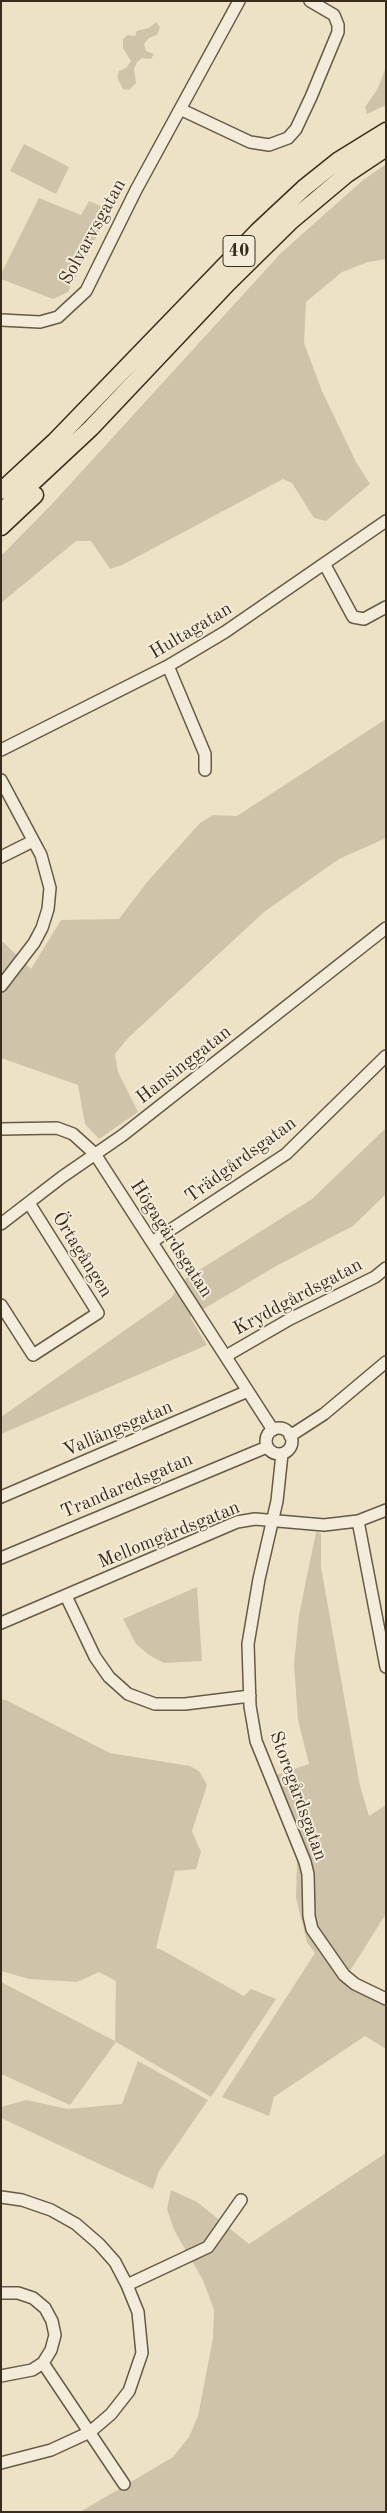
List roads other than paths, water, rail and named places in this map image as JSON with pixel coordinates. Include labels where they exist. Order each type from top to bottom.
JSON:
[{"type":"highway","name":"40","points":[[1,491],[55,441],[258,231],[304,188],[339,160],[386,131]]},
{"type":"highway","name":"40","points":[[1,512],[91,428],[228,283],[291,221],[347,174],[386,148]]},
{"type":"highway","points":[[1,527],[52,478],[91,428]]},
{"type":"highway","points":[[1,477],[55,441]]},
{"type":"street","name":"Solvarvsgatan","points":[[1,320],[40,322],[58,317],[86,291],[136,190],[182,110],[239,1]]},
{"type":"street","points":[[182,110],[250,142],[269,145],[288,138],[296,129],[338,32],[338,25],[334,15],[310,1]]},
{"type":"street","name":"Hultagatan","points":[[1,750],[168,666],[225,632],[325,565],[386,521]]},
{"type":"street","points":[[325,565],[353,617],[364,619],[386,607]]},
{"type":"street","points":[[168,666],[205,754],[205,770]]},
{"type":"street","points":[[1,780],[41,855],[48,876],[48,908],[42,928],[34,943],[1,986]]},
{"type":"street","points":[[1,857],[33,841]]},
{"type":"street","name":"Hansinggatan","points":[[1,1224],[123,1135],[386,928]]},
{"type":"street","name":"Trädgårdsgatan","points":[[152,1242],[286,1154],[386,1056]]},
{"type":"street","name":"Högagärdsgatan","points":[[1,1129],[57,1128],[73,1134],[95,1154],[273,1430]]},
{"type":"street","name":"Örtagången","points":[[1,1306],[33,1354],[98,1313],[28,1203]]},
{"type":"street","name":"Kryddgårdsgatan","points":[[226,1356],[290,1318],[375,1277],[386,1268]]},
{"type":"street","points":[[290,1436],[324,1414],[386,1362]]},
{"type":"street","name":"Vallängsgatan","points":[[1,1497],[248,1391]]},
{"type":"street","points":[[283,1429],[290,1436],[290,1447],[282,1454],[273,1453],[267,1447],[267,1437],[273,1430],[283,1429]]},
{"type":"street","name":"Trandaredsgatan","points":[[1,1558],[267,1447]]},
{"type":"street","name":"Storegårdsgatan","points":[[282,1454],[273,1520],[250,1626],[247,1661],[256,1740],[305,1862],[308,1874],[309,1916],[312,1929],[344,1975],[356,1984],[386,1999]]},
{"type":"street","name":"Mellomgårdsgatan","points":[[1,1623],[237,1522],[255,1519],[324,1525],[358,1521],[386,1510]]},
{"type":"street","points":[[358,1521],[386,1667]]},
{"type":"street","points":[[66,1596],[95,1657],[109,1676],[128,1694],[155,1704],[185,1704],[250,1696]]},
{"type":"street","points":[[1,2197],[22,2200],[51,2210],[76,2224],[99,2244],[115,2262],[138,2312],[142,2353],[129,2392],[111,2414],[90,2432],[51,2450],[16,2461],[1,2463]]},
{"type":"street","points":[[127,2285],[208,2247],[242,2200]]},
{"type":"street","points":[[1,2293],[18,2293],[33,2298],[46,2308],[52,2320],[55,2335],[51,2350],[43,2363],[32,2370],[1,2376]]},
{"type":"street","points":[[43,2363],[124,2484]]}]
